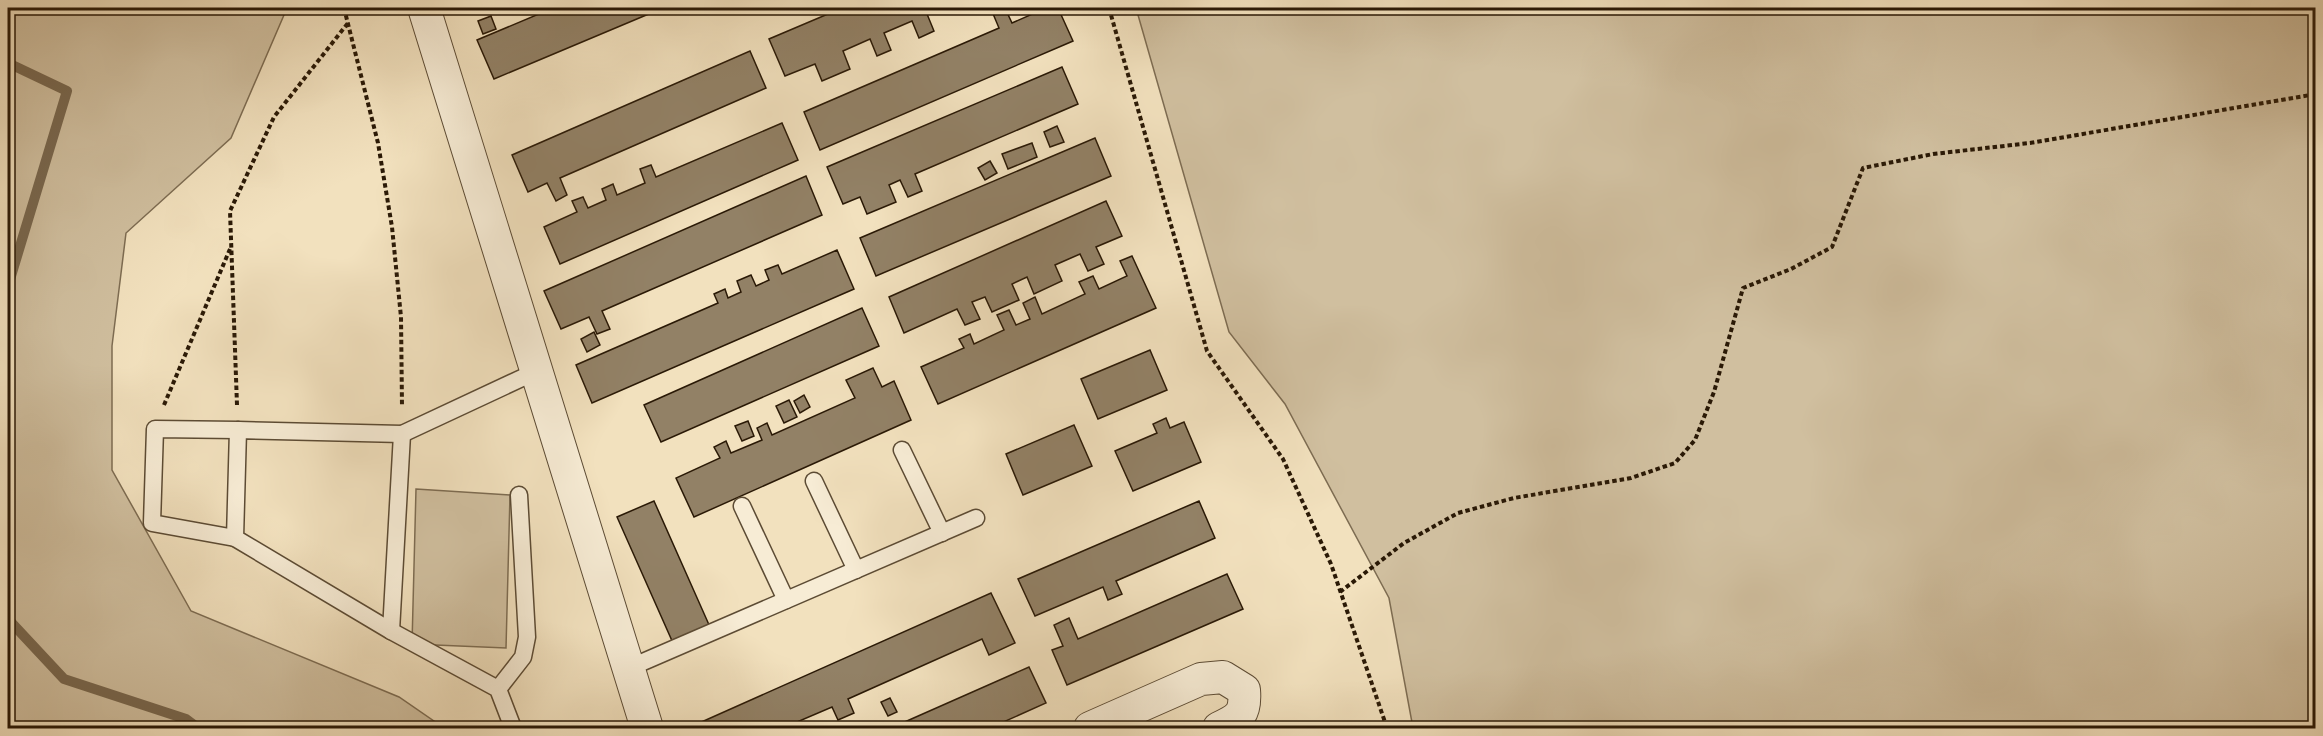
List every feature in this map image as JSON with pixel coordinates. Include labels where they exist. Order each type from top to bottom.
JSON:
[{"type":"street","points":[[424,8],[647,729]]},
{"type":"street","points":[[1090,729],[1201,679],[1222,677],[1244,690],[1245,705],[1237,720],[1219,729]]},
{"type":"lane","points":[[513,729],[498,689],[391,631],[235,538],[152,523],[155,429],[402,434],[537,371]]},
{"type":"lane","points":[[235,538],[238,430]]},
{"type":"lane","points":[[391,631],[402,434]]},
{"type":"lane","points":[[902,450],[942,533]]},
{"type":"lane","points":[[814,481],[856,570]]},
{"type":"lane","points":[[498,689],[523,657],[527,637],[519,495]]},
{"type":"lane","points":[[742,506],[786,600]]},
{"type":"lane","points":[[629,668],[976,518]]},
{"type":"path","points":[[344,8],[378,144],[392,227],[402,317],[402,434]]},
{"type":"path","points":[[1109,8],[1207,351],[1283,459],[1331,564],[1387,729]]},
{"type":"path","points":[[238,430],[230,211],[274,117],[348,23]]},
{"type":"path","points":[[1340,592],[1404,543],[1458,513],[1514,498],[1631,478],[1675,464],[1695,440],[1714,392],[1743,288],[1791,269],[1832,247],[1863,168],[1933,154],[2030,143],[2316,94]]},
{"type":"path","points":[[155,429],[231,246]]},
{"type":"path","points":[[1427,729],[1451,724],[1462,729]]},
{"type":"shaded area","points":[[8,8],[287,8],[231,138],[126,233],[112,346],[112,470],[191,611],[399,697],[444,728],[8,728]]},
{"type":"shaded area","points":[[1136,8],[2315,8],[2315,728],[1413,728],[1389,598],[1285,404],[1229,332]]},
{"type":"shaded area","points":[[416,489],[510,495],[506,648],[412,644]]},
{"type":"building","points":[[553,8],[663,8],[494,79],[477,40]]},
{"type":"building","points":[[842,8],[942,8],[927,14],[934,31],[919,38],[912,21],[884,33],[891,50],[877,56],[870,39],[843,51],[850,69],[822,81],[815,64],[785,76],[769,39]]},
{"type":"building","points":[[1005,8],[1012,23],[1046,8],[1058,8],[1073,41],[820,150],[804,112],[999,28],[991,9]]},
{"type":"building","points":[[491,16],[496,29],[483,34],[478,21]]},
{"type":"building","points":[[750,51],[766,88],[560,178],[567,195],[556,201],[547,183],[528,192],[512,155]]},
{"type":"building","points":[[1062,67],[1078,104],[915,174],[922,191],[908,197],[900,180],[889,185],[896,202],[867,214],[860,197],[843,204],[827,167]]},
{"type":"building","points":[[782,123],[798,160],[560,264],[544,227],[577,212],[572,201],[583,197],[588,208],[606,200],[602,189],[613,184],[617,195],[645,183],[640,169],[651,165],[656,177]]},
{"type":"building","points":[[1057,126],[1064,142],[1050,147],[1044,132]]},
{"type":"building","points":[[1095,138],[1111,176],[876,276],[860,238]]},
{"type":"building","points":[[1032,143],[1037,157],[1008,169],[1002,154]]},
{"type":"building","points":[[990,161],[997,173],[985,180],[978,168]]},
{"type":"building","points":[[806,176],[822,215],[602,311],[610,329],[597,334],[589,317],[561,329],[544,291]]},
{"type":"building","points":[[1106,201],[1122,236],[1096,247],[1104,264],[1088,271],[1080,254],[1055,265],[1062,281],[1034,294],[1027,277],[1012,284],[1019,300],[992,312],[985,297],[972,302],[980,319],[965,325],[957,309],[904,333],[889,297]]},
{"type":"building","points":[[837,250],[854,289],[592,403],[576,365],[718,303],[714,294],[725,289],[728,298],[741,292],[737,281],[751,275],[756,286],[769,280],[765,270],[778,265],[782,274]]},
{"type":"building","points":[[1132,256],[1156,308],[938,404],[921,367],[964,348],[959,339],[970,334],[974,344],[1004,330],[997,315],[1009,310],[1016,325],[1030,319],[1023,303],[1035,297],[1042,314],[1085,294],[1079,282],[1093,276],[1099,289],[1127,276],[1120,261]]},
{"type":"building","points":[[862,308],[879,346],[661,442],[644,405]]},
{"type":"building","points":[[594,332],[600,345],[587,352],[581,339]]},
{"type":"building","points":[[1150,350],[1167,390],[1098,419],[1081,379]]},
{"type":"building","points":[[873,368],[882,387],[894,381],[911,420],[694,517],[676,478],[720,458],[714,447],[726,441],[731,453],[762,440],[757,428],[767,423],[772,435],[855,398],[846,380]]},
{"type":"building","points":[[804,395],[810,407],[800,413],[794,401]]},
{"type":"building","points":[[789,400],[797,417],[784,423],[776,406]]},
{"type":"building","points":[[1166,418],[1170,428],[1184,422],[1201,462],[1133,491],[1115,451],[1157,433],[1153,424]]},
{"type":"building","points":[[748,421],[754,436],[742,441],[735,426]]},
{"type":"building","points":[[1074,425],[1092,466],[1023,495],[1006,454]]},
{"type":"building","points":[[654,501],[710,627],[673,643],[617,517]]},
{"type":"building","points":[[1199,501],[1215,538],[1116,581],[1122,594],[1108,600],[1103,587],[1035,616],[1018,579]]},
{"type":"building","points":[[1227,574],[1243,609],[1067,685],[1052,650],[1063,646],[1054,625],[1069,618],[1078,639]]},
{"type":"building","points":[[991,593],[1015,643],[989,655],[982,639],[848,699],[854,713],[838,720],[832,707],[783,728],[688,728]]},
{"type":"building","points":[[1029,667],[1046,703],[990,728],[891,728]]},
{"type":"building","points":[[890,698],[897,712],[888,716],[881,702]]},
{"type":"waterway","points":[[8,63],[67,91],[8,286]]},
{"type":"waterway","points":[[8,619],[64,679],[186,719],[198,728]]}]
